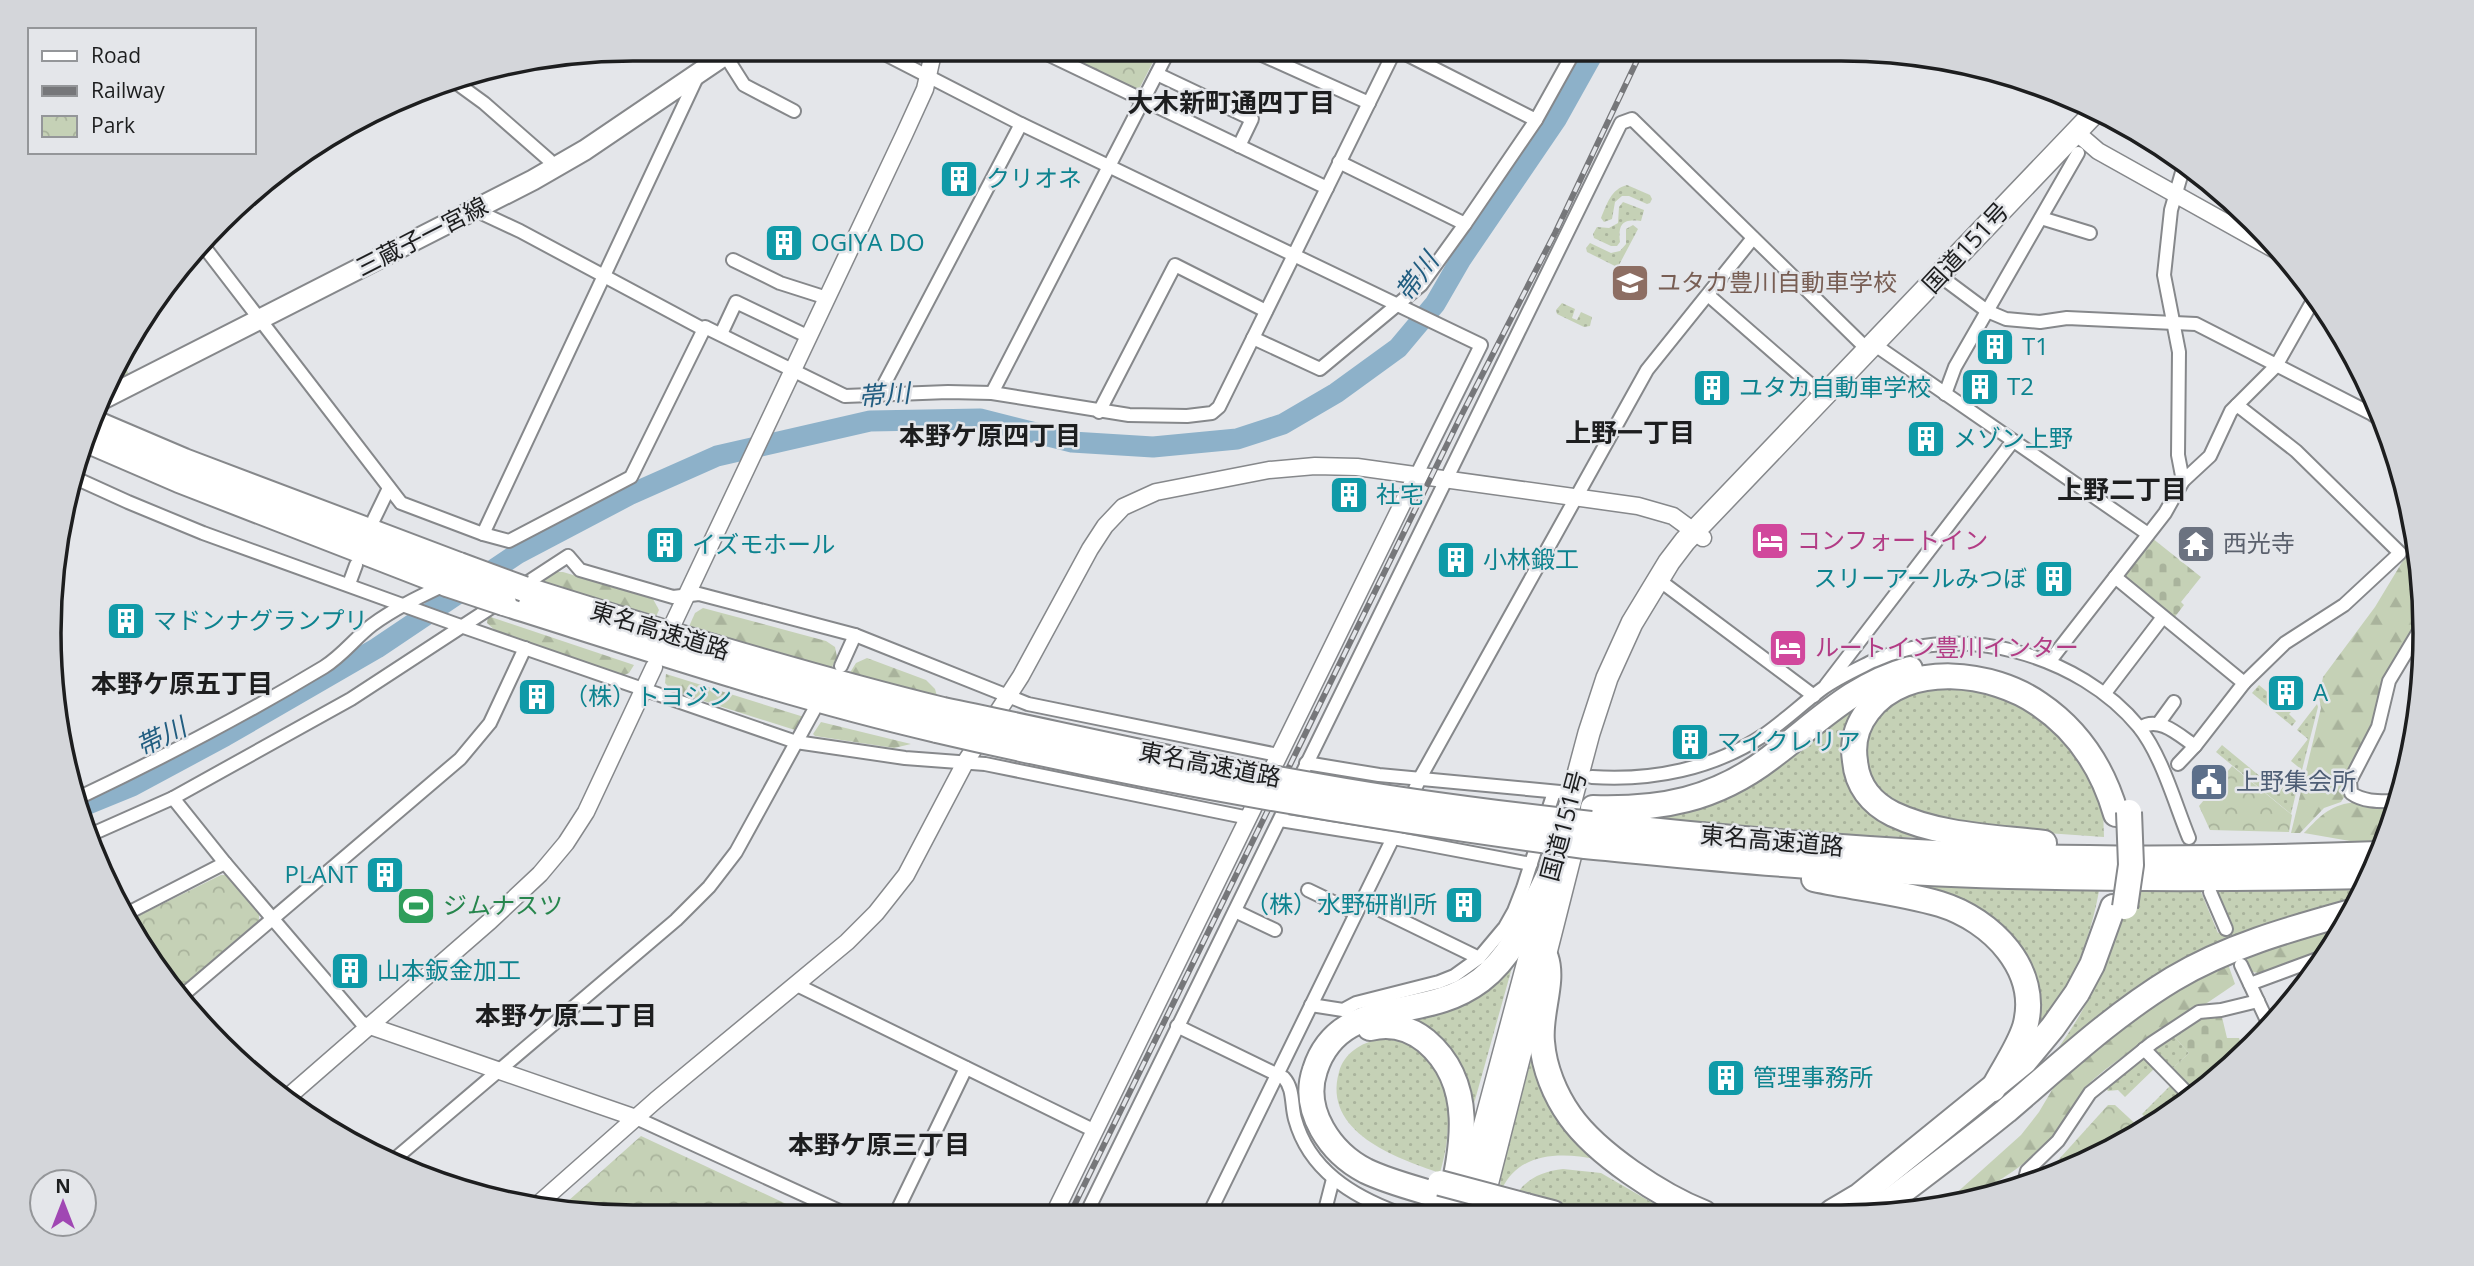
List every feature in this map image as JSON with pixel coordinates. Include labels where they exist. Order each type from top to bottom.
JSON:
[{"type":"highway","name":"国道151号","points":[[1463,1205],[1541,869],[1564,792],[1619,651],[1641,607],[1669,562],[1729,508],[1747,479],[1940,276],[2077,143],[2092,119]]},
{"type":"highway","name":"東名高速道路","points":[[100,427],[191,485],[514,596],[873,693],[940,720],[1070,761],[1306,805],[1828,846],[2064,858],[2210,859],[2368,854]]},
{"type":"highway","name":"国道151号","points":[[1482,1205],[1610,706],[1648,616],[1698,535]]},
{"type":"highway","points":[[1590,826],[1637,809],[1655,807],[1712,791],[1769,760],[1840,702],[1868,684],[1914,667],[1950,664],[1973,666],[2010,675],[2054,696],[2100,743],[2119,779],[2123,813],[2117,887],[2119,907],[2114,944],[2085,1004],[2018,1100]]},
{"type":"highway","points":[[2123,813],[2093,758],[2074,733],[2039,703],[1994,683],[1950,677],[1903,684],[1876,702],[1863,719],[1856,737],[1854,755],[1861,785],[1874,802],[1904,818],[1949,831],[2060,845],[2163,848],[2210,859]]},
{"type":"highway","name":"東名高速道路","points":[[940,720],[1323,788],[1590,826],[1681,855],[1840,868],[2064,878],[2358,876]]},
{"type":"highway","points":[[1681,855],[1897,894],[1942,905],[1963,914],[2000,940],[2019,964],[2025,978],[2028,1009],[2020,1040],[1993,1089]]},
{"type":"highway","points":[[1489,1205],[1442,1197],[1366,1171],[1347,1158],[1331,1143],[1315,1116],[1312,1094],[1314,1074],[1326,1047],[1350,1025],[1453,997],[1496,968],[1518,935],[1541,869]]},
{"type":"highway","points":[[1843,1205],[1859,1196],[2024,1062],[2077,993],[2119,907]]},
{"type":"highway","points":[[1886,1203],[2018,1100],[2110,1023],[2172,979],[2220,954],[2279,932],[2338,916]]},
{"type":"highway","points":[[1546,958],[1550,969],[1543,1003],[1542,1042],[1548,1074],[1562,1103],[1572,1118],[1612,1157],[1685,1205]]},
{"type":"highway","points":[[1376,1027],[1407,1029],[1431,1046],[1451,1071],[1462,1103],[1462,1130],[1456,1177],[1442,1197],[1377,1162],[1348,1142],[1330,1119],[1323,1088],[1325,1071],[1334,1052],[1348,1038],[1376,1027]]},
{"type":"main road","name":"三蔵子一宮線","points":[[106,412],[261,320],[555,168],[716,61]]},
{"type":"street","points":[[733,61],[744,85],[793,111]]},
{"type":"street","points":[[897,61],[1021,124],[1480,345],[1058,1205]]},
{"type":"street","points":[[672,626],[904,135],[928,77],[931,61]]},
{"type":"street","points":[[1061,61],[1327,188]]},
{"type":"street","points":[[992,393],[1164,61]]},
{"type":"street","points":[[1275,61],[1369,103]]},
{"type":"street","points":[[475,210],[520,231],[703,329],[705,327],[721,334],[845,396],[992,393],[1129,415],[1187,416],[1212,413],[1219,407],[1390,61]]},
{"type":"street","points":[[1418,61],[1536,120]]},
{"type":"street","points":[[1253,338],[1320,369],[1402,306],[1421,285],[1465,224],[1536,120],[1569,61]]},
{"type":"street","points":[[483,534],[700,72]]},
{"type":"street","points":[[1157,74],[1252,119],[1239,146]]},
{"type":"street","points":[[463,88],[484,103],[555,168]]},
{"type":"street","points":[[1090,1205],[1621,123],[1632,119],[1872,348],[1945,394],[2148,534]]},
{"type":"street","points":[[879,394],[1021,124]]},
{"type":"street","points":[[1945,394],[1955,367],[2041,218],[2077,143],[2098,151],[2254,238]]},
{"type":"street","points":[[1339,162],[1465,224]]},
{"type":"street","points":[[2182,174],[2166,242],[2164,275],[2179,352],[2178,455],[2183,481]]},
{"type":"street","points":[[2041,218],[2090,233]]},
{"type":"street","points":[[1213,1205],[1420,778],[1575,498],[1647,370],[1754,238]]},
{"type":"street","points":[[208,251],[401,503],[509,541],[631,477],[703,329]]},
{"type":"street","points":[[733,260],[780,284],[827,298]]},
{"type":"street","points":[[1099,412],[1175,265],[1266,311]]},
{"type":"street","points":[[1940,276],[1987,311],[2006,319],[2175,322],[2204,327],[2368,412]]},
{"type":"street","points":[[1708,295],[1825,397]]},
{"type":"street","points":[[721,334],[736,302],[809,337]]},
{"type":"street","points":[[2049,662],[2165,513],[2183,481],[2210,456],[2217,445],[2225,421],[2237,405],[2276,366],[2310,306]]},
{"type":"street","points":[[2178,764],[2244,683],[2285,643],[2344,605],[2400,553],[2296,451],[2237,405]]},
{"type":"street","points":[[1819,692],[2013,441]]},
{"type":"street","points":[[545,1198],[867,923],[906,875],[966,761],[1021,676],[1090,550],[1105,526],[1123,507],[1156,492],[1291,467],[1357,467],[1638,506],[1673,516],[1698,535]]},
{"type":"street","points":[[82,481],[203,533],[796,742],[905,758],[966,761],[1249,818]]},
{"type":"street","points":[[374,519],[389,488]]},
{"type":"street","points":[[97,832],[173,799],[351,699],[459,625],[568,556],[580,570],[673,597],[699,594],[855,635],[1028,704],[1278,755]]},
{"type":"street","points":[[349,584],[356,565]]},
{"type":"street","points":[[85,794],[259,705],[327,665],[346,651],[372,625],[453,575]]},
{"type":"street","points":[[2115,577],[2244,683]]},
{"type":"street","points":[[1667,586],[1819,692]]},
{"type":"street","points":[[2105,693],[2163,617]]},
{"type":"street","points":[[841,666],[855,635]]},
{"type":"street","points":[[2387,801],[2369,801],[2356,796],[2351,793],[2350,781],[2378,727],[2389,681],[2413,641]]},
{"type":"street","points":[[1592,777],[1656,775],[1714,761],[1763,736],[1819,692],[1875,660],[1919,648],[1985,646],[2030,655],[2049,662],[2105,693],[2140,728],[2153,751],[2189,838]]},
{"type":"street","points":[[187,991],[460,760],[490,723],[525,648]]},
{"type":"street","points":[[293,1093],[540,874],[566,843],[586,812],[653,667]]},
{"type":"street","points":[[2158,724],[2174,702]]},
{"type":"street","points":[[400,1155],[676,920],[709,887],[736,852],[814,710]]},
{"type":"street","points":[[2140,728],[2145,724],[2158,724],[2195,746]]},
{"type":"street","points":[[1306,764],[1379,775],[1564,792]]},
{"type":"street","points":[[173,799],[361,1022],[636,1118],[826,1205]]},
{"type":"street","points":[[1280,820],[1393,838],[1541,869]]},
{"type":"street","points":[[134,911],[225,863]]},
{"type":"street","points":[[1311,1005],[1343,1010],[1356,1003],[1454,976],[1479,958],[1505,927],[1523,888],[1541,869]]},
{"type":"street","points":[[1308,890],[1356,913]]},
{"type":"street","points":[[2210,892],[2226,929]]},
{"type":"street","points":[[1362,901],[1479,958]]},
{"type":"street","points":[[1235,911],[1275,930]]},
{"type":"street","points":[[2250,984],[2309,961]]},
{"type":"street","points":[[2241,965],[2265,1016]]},
{"type":"street","points":[[795,984],[1095,1131]]},
{"type":"street","points":[[2026,1173],[2058,1141],[2090,1093],[2144,1049],[2199,1012],[2258,1001]]},
{"type":"street","points":[[1177,1026],[1277,1074],[1290,1085],[1294,1116],[1305,1143],[1322,1168],[1333,1179],[1379,1205]]},
{"type":"street","points":[[2144,1049],[2184,1091]]},
{"type":"street","points":[[900,1205],[966,1068]]},
{"type":"street","points":[[1326,1205],[1333,1179]]},
{"type":"green space","points":[[1072,61],[1151,61],[1153,62],[1137,93]]},
{"type":"green space","points":[[1627,185],[1650,195],[1650,203],[1622,196],[1615,202],[1612,219],[1604,222],[1601,218],[1610,198],[1617,190]]},
{"type":"green space","points":[[1623,202],[1644,210],[1641,221],[1626,222],[1621,226],[1620,242],[1617,246],[1594,238],[1597,227],[1609,228],[1618,223],[1619,207]]},
{"type":"green space","points":[[1633,225],[1638,229],[1619,265],[1615,266],[1587,252],[1586,248],[1590,243],[1611,253],[1620,251],[1626,244],[1626,229]]},
{"type":"green space","points":[[1562,303],[1575,309],[1572,318],[1577,320],[1581,312],[1592,317],[1590,326],[1584,327],[1557,314],[1556,310]]},
{"type":"green space","points":[[126,369],[130,377],[119,382]]},
{"type":"green space","points":[[2152,538],[2201,577],[2181,602],[2184,605],[2174,618],[2124,579],[2124,573]]},
{"type":"green space","points":[[2407,553],[2413,632],[2385,681],[2372,727],[2346,779],[2346,794],[2341,802],[2324,808],[2300,833],[2291,833],[2321,708],[2319,697],[2323,677],[2375,607]]},
{"type":"green space","points":[[553,572],[563,572],[653,599],[659,610],[654,621],[536,583]]},
{"type":"green space","points":[[703,608],[826,641],[835,647],[837,657],[829,673],[687,631],[695,613]]},
{"type":"green space","points":[[488,616],[634,665],[629,673],[622,676],[498,633],[487,623]]},
{"type":"green space","points":[[867,658],[926,680],[935,689],[939,703],[846,679],[856,663]]},
{"type":"green space","points":[[666,674],[804,717],[795,730],[672,691],[665,683]]},
{"type":"green space","points":[[1954,683],[2029,705],[2079,750],[2103,810],[2104,837],[1989,829],[1929,819],[1873,790],[1861,741],[1887,700]]},
{"type":"green space","points":[[1887,685],[1850,775],[1955,839],[1824,834],[1621,817],[1649,815]]},
{"type":"green space","points":[[2259,685],[2291,712],[2289,714],[2296,721],[2292,726],[2252,693]]},
{"type":"green space","points":[[2317,704],[2302,770],[2291,761],[2308,739],[2297,730]]},
{"type":"green space","points":[[821,722],[911,744],[894,748],[815,736],[813,734]]},
{"type":"green space","points":[[2222,745],[2279,792],[2298,769],[2301,772],[2291,814],[2216,752]]},
{"type":"green space","points":[[2232,766],[2292,815],[2289,832],[2210,830],[2199,806]]},
{"type":"green space","points":[[2357,802],[2386,804],[2373,841],[2350,841],[2304,833],[2327,812],[2340,805]]},
{"type":"green space","points":[[221,875],[226,875],[259,914],[259,920],[183,986],[137,917]]},
{"type":"green space","points":[[1893,882],[2099,891],[2094,916],[2077,966],[2056,1004],[2024,1047],[2021,957]]},
{"type":"green space","points":[[2352,889],[2341,909],[2298,919],[2058,1053],[2056,1051],[2081,1013],[2101,975],[2129,891],[2201,892],[2218,933],[2233,926],[2218,892]]},
{"type":"green space","points":[[2329,930],[2314,954],[2258,973],[2247,971],[2241,957]]},
{"type":"green space","points":[[1513,964],[1475,1100],[1471,1103],[1450,1051],[1437,1035],[1411,1020]]},
{"type":"green space","points":[[2228,964],[2235,984],[2128,1053],[2094,1079],[2060,1126],[2023,1164],[1993,1184],[1956,1193],[2021,1135],[2039,1112],[2062,1073],[2170,993]]},
{"type":"green space","points":[[2221,1013],[2227,1038],[2239,1038],[2240,1042],[2190,1087],[2172,1069],[2189,1053],[2172,1034],[2202,1016]]},
{"type":"green space","points":[[2172,1034],[2189,1053],[2172,1069],[2154,1052],[2154,1047]]},
{"type":"green space","points":[[1379,1039],[1404,1043],[1422,1052],[1435,1067],[1444,1086],[1448,1129],[1440,1173],[1384,1150],[1352,1126],[1341,1111],[1337,1093],[1341,1065],[1354,1050]]},
{"type":"green space","points":[[1532,1056],[1596,1159],[1555,1156],[1530,1161],[1509,1177],[1500,1189],[1501,1174]]},
{"type":"green space","points":[[2138,1059],[2147,1060],[2155,1068],[2125,1097],[2118,1090],[2108,1091],[2104,1086]]},
{"type":"green space","points":[[2172,1084],[2181,1093],[2145,1117],[2142,1114]]},
{"type":"green space","points":[[2108,1105],[2115,1105],[2135,1123],[2094,1146],[2056,1163]]},
{"type":"green space","points":[[641,1136],[789,1205],[633,1205],[568,1201]]},
{"type":"green space","points":[[1563,1169],[1601,1173],[1656,1205],[1541,1205],[1515,1198],[1529,1181],[1548,1172]]},
{"type":"waterway","name":"帯川","points":[[88,804],[132,786],[225,736],[377,648],[517,554],[629,495],[717,456],[870,421],[980,419],[1072,442],[1153,447],[1237,439],[1283,424],[1336,393],[1398,348],[1435,304],[1461,259],[1557,118],[1589,61]]},
{"type":"railway","points":[[1074,1205],[1460,418],[1555,233],[1637,61]]},
{"type":"place","name":"クリオネ","points":[[959,179]]},
{"type":"place","name":"OGIYA DO","points":[[784,243]]},
{"type":"place","name":"ユタカ豊川自動車学校","points":[[1630,283]]},
{"type":"place","name":"T1","points":[[1995,347]]},
{"type":"place","name":"T2","points":[[1980,387]]},
{"type":"place","name":"ユタカ自動車学校","points":[[1712,388]]},
{"type":"place","name":"メゾン上野","points":[[1926,439]]},
{"type":"place","name":"社宅","points":[[1349,495]]},
{"type":"place","name":"コンフォートイン","points":[[1770,541]]},
{"type":"place","name":"西光寺","points":[[2196,544]]},
{"type":"place","name":"イズモホール","points":[[665,545]]},
{"type":"place","name":"小林鍛工","points":[[1456,560]]},
{"type":"place","name":"スリーアールみつぼ","points":[[2054,579]]},
{"type":"place","name":"マドンナグランプリ","points":[[126,621]]},
{"type":"place","name":"ルートイン豊川インター","points":[[1788,648]]},
{"type":"place","name":"A","points":[[2286,693]]},
{"type":"place","name":"（株）トヨジン","points":[[537,697]]},
{"type":"place","name":"マイクレリア","points":[[1690,742]]},
{"type":"place","name":"上野集会所","points":[[2209,782]]},
{"type":"place","name":"PLANT","points":[[385,875]]},
{"type":"place","name":"（株）水野研削所","points":[[1464,905]]},
{"type":"place","name":"ジムナスツ","points":[[416,906]]},
{"type":"place","name":"山本鈑金加工","points":[[350,971]]},
{"type":"place","name":"管理事務所","points":[[1726,1078]]},
{"type":"district","name":"大木新町通四丁目","points":[[1231,103]]},
{"type":"district","name":"上野一丁目","points":[[1630,433]]},
{"type":"district","name":"本野ケ原四丁目","points":[[990,436]]},
{"type":"district","name":"上野二丁目","points":[[2122,490]]},
{"type":"district","name":"本野ケ原五丁目","points":[[182,684]]},
{"type":"district","name":"本野ケ原二丁目","points":[[566,1016]]},
{"type":"district","name":"本野ケ原三丁目","points":[[879,1145]]}]
